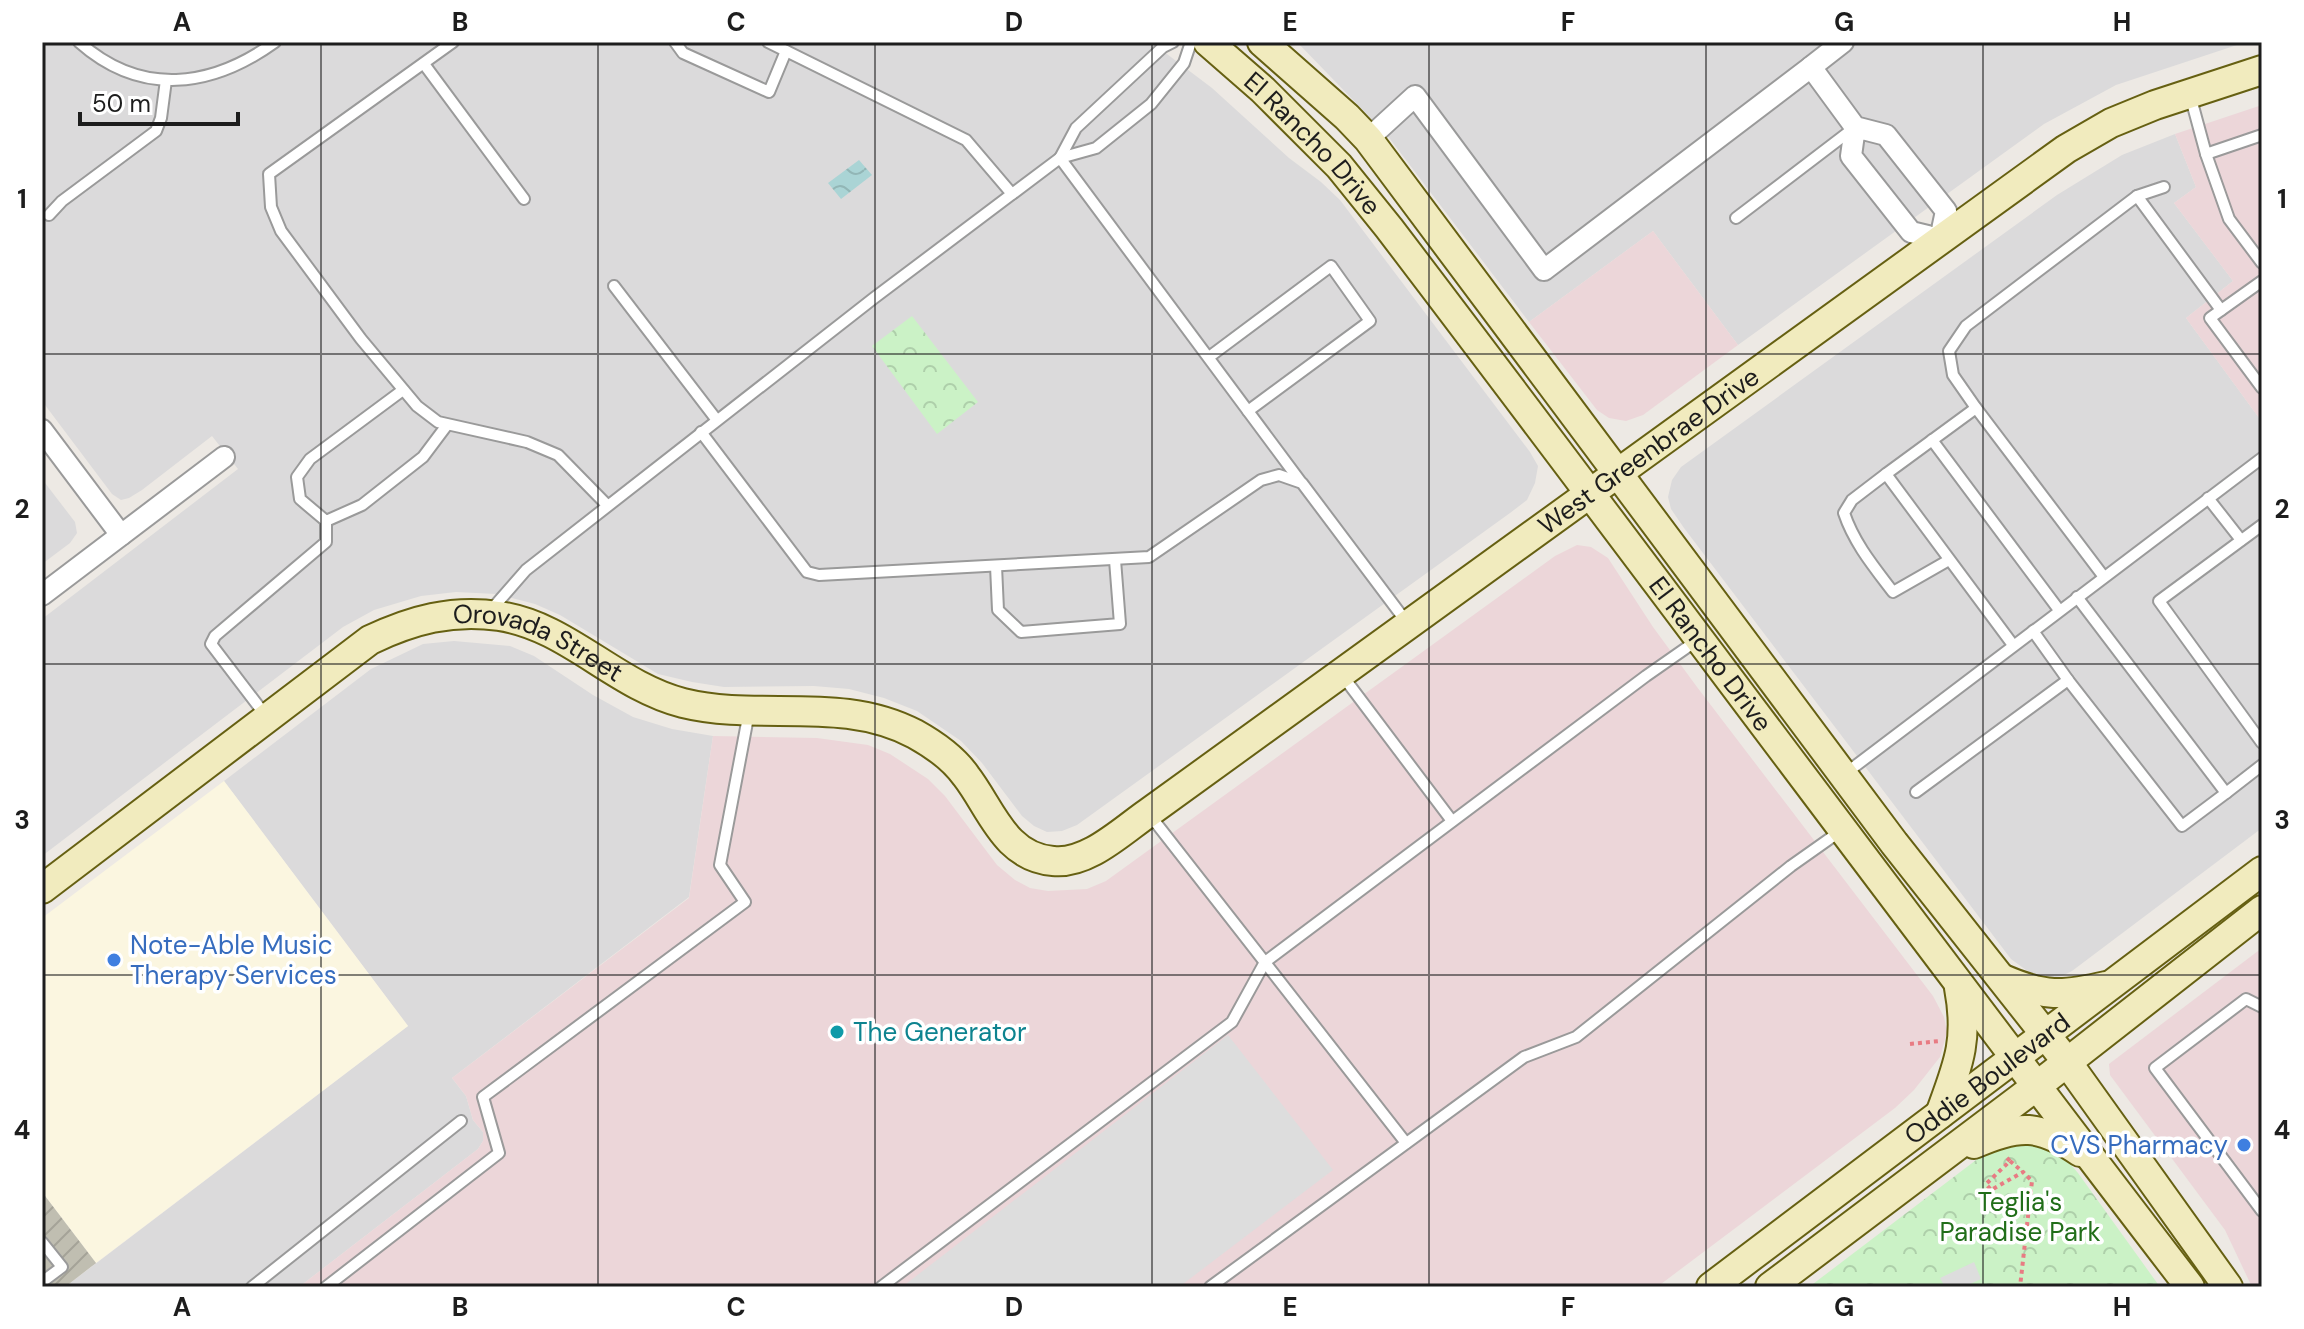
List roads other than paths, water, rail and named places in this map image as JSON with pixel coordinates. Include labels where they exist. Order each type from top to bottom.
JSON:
[{"type":"main road","name":"El Rancho Drive","points":[[1208,42],[1263,90],[1339,166],[1591,493],[1959,987],[2038,1085],[2190,1287]]},
{"type":"main road","points":[[1238,42],[1266,60],[1276,64],[1287,63]]},
{"type":"main road","name":"El Rancho Drive","points":[[1262,42],[1368,139],[1894,843],[2067,1062],[2228,1287]]},
{"type":"main road","name":"West Greenbrae Drive","points":[[1054,862],[1097,849],[2066,149],[2111,123],[2189,93],[2262,70]]},
{"type":"main road","name":"Orovada Street","points":[[42,889],[370,640],[402,625],[435,616],[469,613],[534,625],[563,639],[616,675],[684,703],[723,709],[856,713],[888,722],[942,752],[966,774],[1011,843],[1031,856],[1054,862]]},
{"type":"main road","name":"Oddie Boulevard","points":[[1711,1287],[2262,871]]},
{"type":"main road","name":"Oddie Boulevard","points":[[1770,1287],[2038,1085],[2262,910]]},
{"type":"main road","points":[[2002,979],[2023,988],[2062,995],[2114,984]]},
{"type":"main road","points":[[1940,1116],[1962,1050],[1964,1021],[1959,987]]},
{"type":"main road","points":[[1941,1159],[1990,1137],[2025,1127],[2045,1131],[2092,1160]]},
{"type":"street","points":[[1368,139],[1415,96],[1544,270],[1843,42]]},
{"type":"street","points":[[1811,67],[1855,127],[1886,135],[1946,211],[1940,239],[1911,232],[1851,156],[1855,127]]},
{"type":"street","points":[[42,430],[121,535]]},
{"type":"street","points":[[42,595],[224,457]]},
{"type":"lane","points":[[79,42],[94,55],[118,68],[166,80],[217,74],[242,65],[275,42]]},
{"type":"lane","points":[[453,42],[269,174],[271,207],[281,231],[361,339],[417,406],[438,422],[527,442],[558,455],[607,505]]},
{"type":"lane","points":[[675,42],[683,53],[769,92],[786,51]]},
{"type":"lane","points":[[768,42],[966,140],[1012,194]]},
{"type":"lane","points":[[1060,158],[1076,128],[1163,47],[1173,42]]},
{"type":"lane","points":[[487,615],[526,570],[716,419],[1060,158],[1096,148],[1151,104],[1184,63],[1191,42]]},
{"type":"lane","points":[[424,64],[524,199]]},
{"type":"lane","points":[[49,215],[62,201],[156,131],[161,118],[166,80]]},
{"type":"lane","points":[[2189,93],[2229,219],[2262,263]]},
{"type":"lane","points":[[1736,218],[1855,127]]},
{"type":"lane","points":[[2206,154],[2262,135]]},
{"type":"lane","points":[[1060,158],[1408,625]]},
{"type":"lane","points":[[2104,577],[1953,375],[1949,351],[1966,326],[2137,196],[2164,187]]},
{"type":"lane","points":[[2137,196],[2221,310]]},
{"type":"lane","points":[[1209,357],[1331,266],[1339,277],[1370,321],[1248,411]]},
{"type":"lane","points":[[2262,281],[2210,318],[2262,388]]},
{"type":"lane","points":[[614,286],[716,419]]},
{"type":"lane","points":[[267,718],[211,644],[215,636],[326,542],[326,521],[300,499],[297,477],[310,459],[403,390]]},
{"type":"lane","points":[[1949,560],[1893,592],[1850,533],[1844,513],[1852,500],[1976,408]]},
{"type":"lane","points":[[326,521],[362,505],[423,457],[447,425]]},
{"type":"lane","points":[[701,432],[807,572],[819,575],[1149,557],[1261,480],[1279,475],[1302,483]]},
{"type":"lane","points":[[1932,440],[2059,610]]},
{"type":"lane","points":[[1844,774],[2262,458]]},
{"type":"lane","points":[[1886,474],[2013,645]]},
{"type":"lane","points":[[2208,498],[2241,540]]},
{"type":"lane","points":[[2262,525],[2159,601],[2262,743]]},
{"type":"lane","points":[[996,566],[998,610],[1021,632],[1120,624],[1115,560]]},
{"type":"lane","points":[[2077,597],[2226,793]]},
{"type":"lane","points":[[2033,631],[2182,826],[2262,765]]},
{"type":"lane","points":[[881,1287],[1232,1022],[1265,962],[1700,638]]},
{"type":"lane","points":[[1340,674],[1452,821]]},
{"type":"lane","points":[[1916,792],[2068,680]]},
{"type":"lane","points":[[326,1287],[499,1153],[483,1097],[745,902],[720,865],[750,710]]},
{"type":"lane","points":[[1148,813],[1406,1143]]},
{"type":"lane","points":[[1210,1287],[1524,1057],[1576,1037],[1791,866],[1844,829]]},
{"type":"lane","points":[[2262,1007],[2246,999],[2155,1068],[2262,1211]]},
{"type":"lane","points":[[252,1287],[461,1121]]},
{"type":"lane","points":[[42,1242],[62,1267],[42,1282]]},
{"type":"water","points":[[859,160],[872,175],[841,199],[828,183]]},
{"type":"place","name":"Note-Able Music Therapy Services","points":[[114,960]]},
{"type":"place","name":"The Generator","points":[[837,1032]]},
{"type":"place","name":"CVS Pharmacy","points":[[2244,1145]]},
{"type":"park label","name":"Teglia's Paradise Park","points":[[2020,1217]]}]
